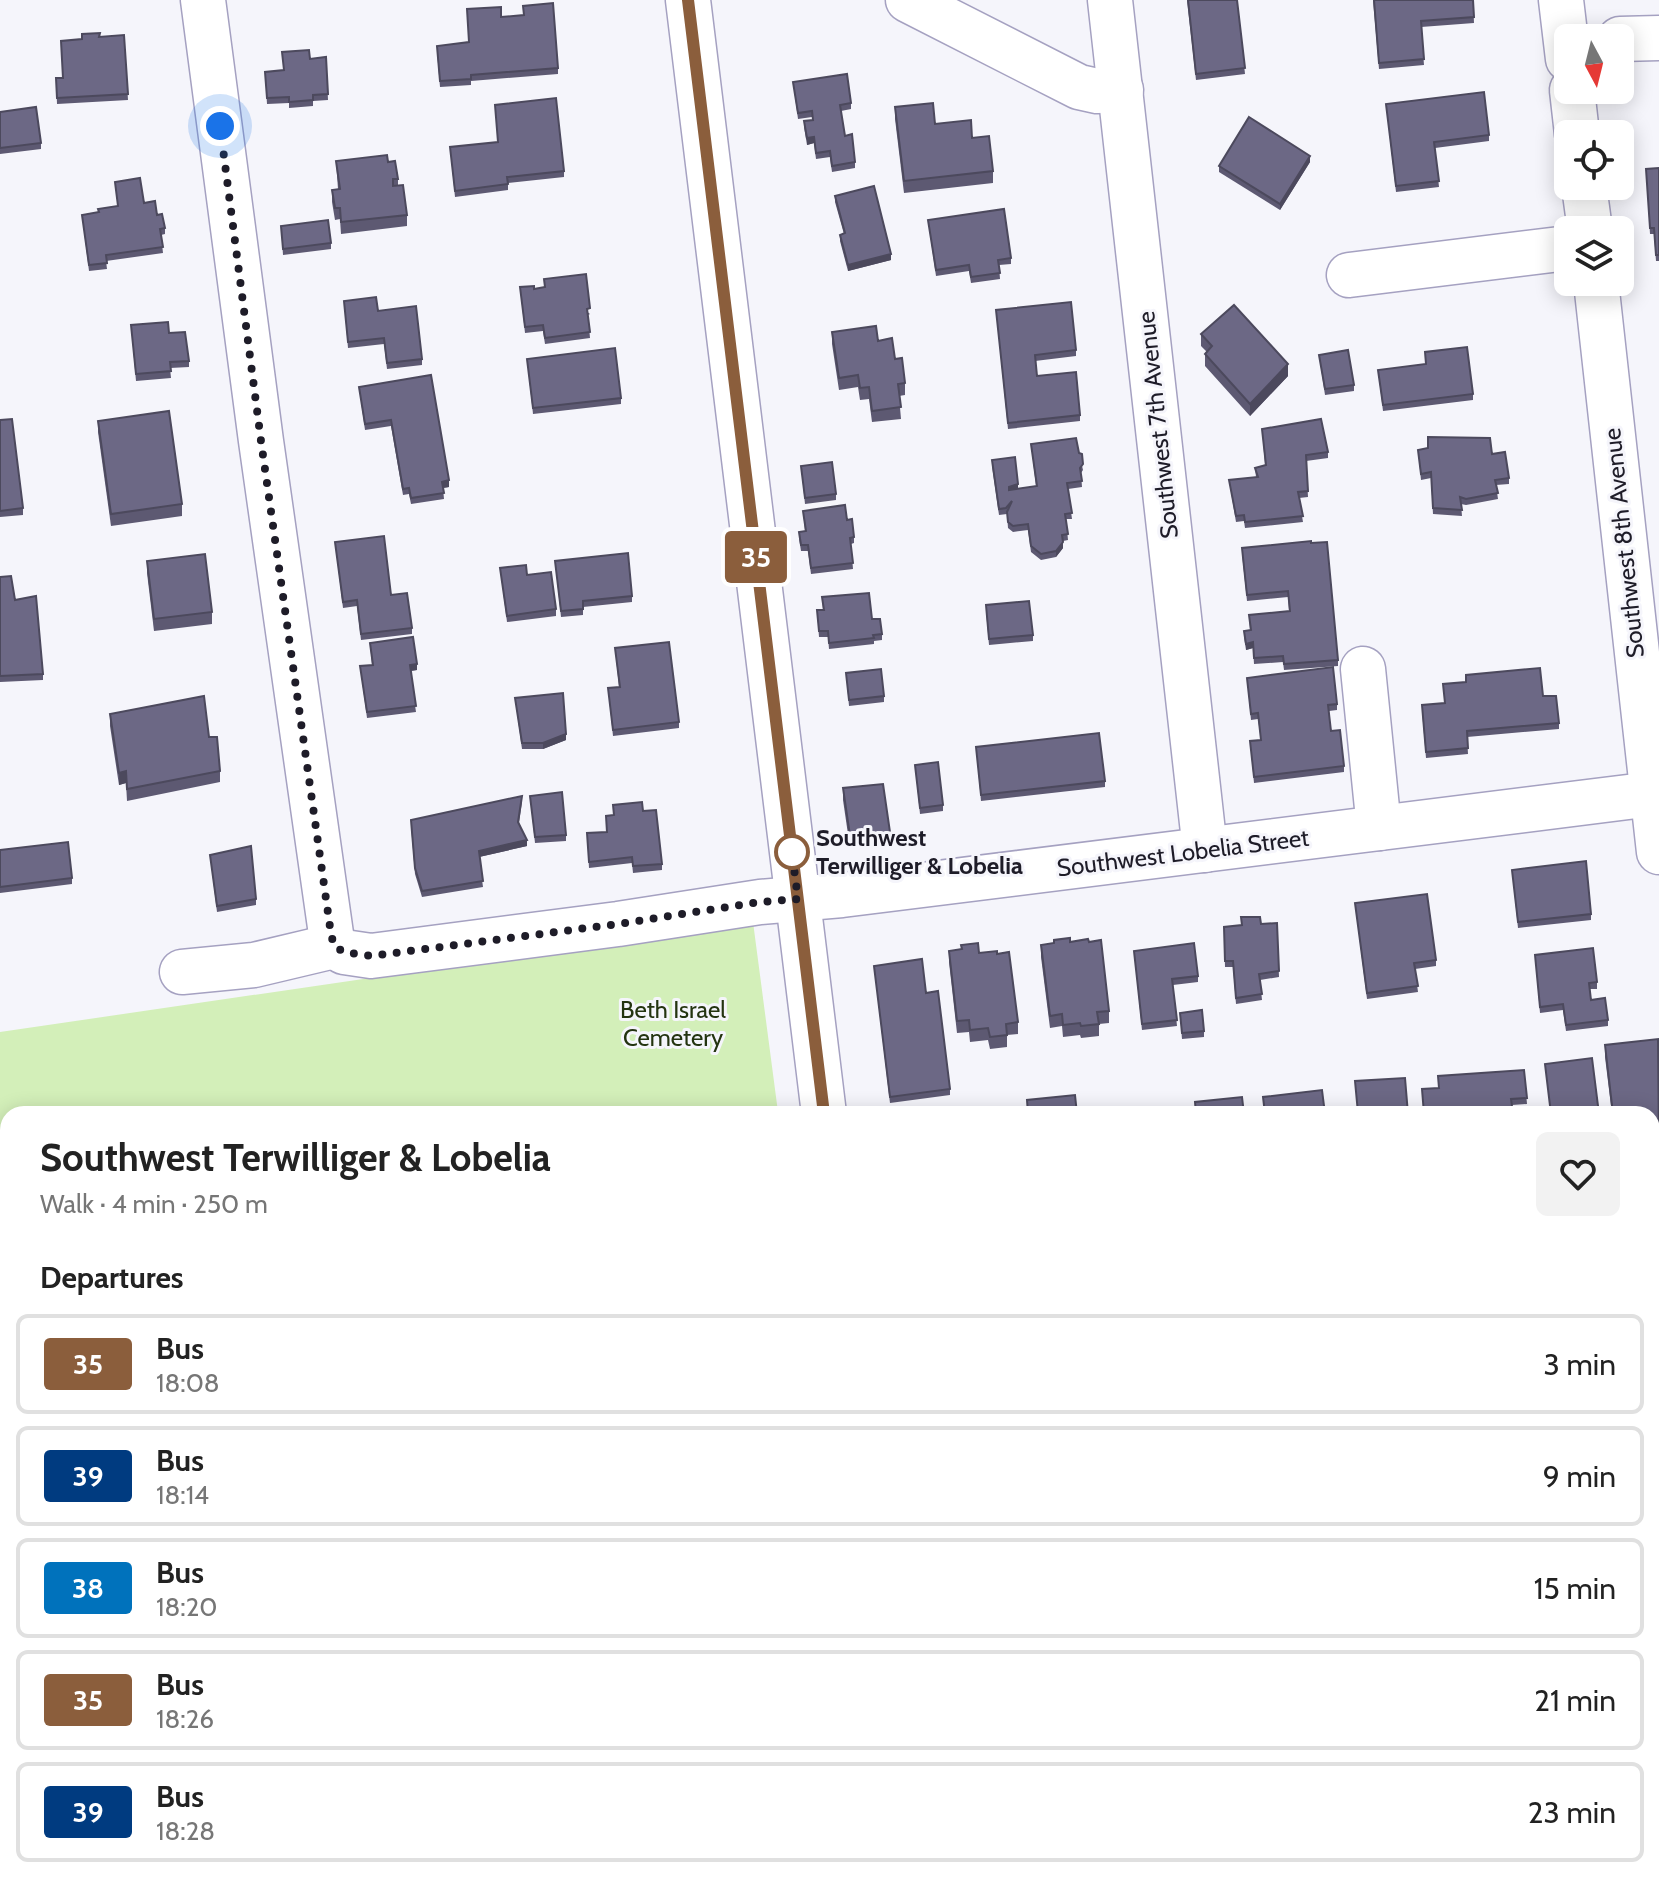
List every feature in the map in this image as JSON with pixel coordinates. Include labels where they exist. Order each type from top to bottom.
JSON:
[{"type":"street","points":[[182,972],[254,965],[334,946],[258,425],[203,0]]},
{"type":"street","points":[[688,0],[823,1106]]},
{"type":"street","points":[[908,0],[1079,87],[1097,91],[1121,90]]},
{"type":"street","name":"Southwest 7th Avenue","points":[[1110,0],[1205,850]]},
{"type":"street","points":[[1634,39],[1659,38]]},
{"type":"street","points":[[1349,275],[1554,250]]},
{"type":"street","name":"Southwest 8th Avenue","points":[[1598,296],[1659,852]]},
{"type":"street","points":[[1363,669],[1379,828]]},
{"type":"street","name":"Southwest Lobelia Street","points":[[334,946],[344,952],[371,956],[760,902],[872,892],[1652,794]]},
{"type":"green space","name":"Beth Israel Cemetery","points":[[753,922],[777,1106],[0,1106],[0,1032]]},
{"type":"building","points":[[1188,0],[1237,0],[1245,68],[1196,74]]},
{"type":"building","points":[[1374,0],[1473,0],[1474,17],[1421,21],[1424,59],[1379,63]]},
{"type":"building","points":[[553,3],[558,68],[471,75],[471,79],[440,81],[437,46],[469,42],[467,9],[501,7],[501,17],[524,15],[523,6]]},
{"type":"building","points":[[100,33],[99,37],[124,35],[128,94],[57,98],[56,78],[63,78],[61,41],[82,39],[82,34]]},
{"type":"building","points":[[309,50],[310,59],[326,57],[328,94],[313,95],[313,100],[289,102],[289,97],[267,98],[265,72],[284,70],[282,52]]},
{"type":"building","points":[[847,74],[851,103],[840,105],[845,136],[852,134],[855,162],[832,166],[830,151],[816,153],[814,137],[807,138],[804,121],[813,120],[812,111],[798,113],[793,82]]},
{"type":"building","points":[[1484,92],[1489,135],[1434,142],[1439,181],[1396,186],[1386,104]]},
{"type":"building","points":[[556,98],[564,171],[507,177],[508,184],[455,191],[450,147],[498,142],[495,105]]},
{"type":"building","points":[[933,103],[935,124],[971,120],[972,138],[989,136],[993,171],[904,181],[895,107]]},
{"type":"building","points":[[36,107],[41,143],[0,148],[0,112]]},
{"type":"building","points":[[1249,117],[1310,156],[1280,204],[1219,166]]},
{"type":"building","points":[[387,155],[388,162],[395,161],[398,179],[393,179],[393,186],[403,185],[407,215],[341,222],[340,208],[335,208],[332,190],[340,189],[336,161]]},
{"type":"building","points":[[1659,168],[1659,255],[1656,255],[1654,228],[1650,228],[1646,169]]},
{"type":"building","points":[[140,178],[144,203],[155,201],[157,215],[162,214],[165,228],[160,229],[163,247],[106,255],[107,263],[89,265],[82,215],[118,206],[115,182]]},
{"type":"building","points":[[874,186],[891,254],[848,265],[840,235],[845,233],[835,196]]},
{"type":"building","points":[[1004,209],[1011,258],[998,260],[1000,273],[971,277],[969,265],[936,270],[928,220]]},
{"type":"building","points":[[328,220],[331,243],[283,249],[281,226]]},
{"type":"building","points":[[586,274],[590,332],[545,338],[543,325],[525,327],[520,287],[545,287],[544,279]]},
{"type":"building","points":[[376,297],[378,311],[416,306],[422,359],[387,363],[384,338],[348,342],[344,301]]},
{"type":"building","points":[[1071,302],[1076,350],[1035,355],[1037,376],[1076,372],[1080,415],[1008,423],[996,310]]},
{"type":"building","points":[[1234,305],[1288,364],[1250,404],[1205,354],[1212,346],[1201,334]]},
{"type":"building","points":[[168,322],[169,333],[185,332],[189,361],[170,362],[171,371],[136,374],[131,325]]},
{"type":"building","points":[[876,326],[878,341],[892,338],[895,359],[902,358],[905,383],[898,384],[901,407],[872,411],[869,387],[860,388],[858,375],[839,378],[832,332]]},
{"type":"building","points":[[1467,347],[1473,394],[1383,405],[1378,370],[1426,364],[1425,352]]},
{"type":"building","points":[[615,348],[621,398],[533,408],[527,359]]},
{"type":"building","points":[[1348,350],[1354,385],[1325,389],[1319,355]]},
{"type":"building","points":[[431,375],[449,480],[442,482],[444,493],[411,498],[409,488],[403,489],[391,420],[365,424],[359,387]]},
{"type":"building","points":[[169,411],[182,504],[111,514],[98,421]]},
{"type":"building","points":[[12,419],[23,508],[0,511],[0,420]]},
{"type":"building","points":[[1321,419],[1328,452],[1306,455],[1308,491],[1298,492],[1303,516],[1245,522],[1244,515],[1236,516],[1229,480],[1258,477],[1255,468],[1266,465],[1262,429]]},
{"type":"building","points":[[1428,437],[1490,438],[1492,454],[1505,452],[1509,478],[1495,480],[1498,493],[1466,499],[1460,497],[1462,510],[1433,508],[1431,472],[1421,474],[1418,450],[1428,448]]},
{"type":"building","points":[[1076,438],[1079,453],[1082,454],[1082,481],[1067,483],[1072,513],[1065,514],[1068,534],[1062,535],[1063,542],[1056,551],[1041,554],[1031,546],[1028,524],[1013,526],[1008,522],[1007,512],[1012,501],[1006,508],[999,509],[992,460],[1015,457],[1018,484],[1009,487],[1009,490],[1037,486],[1031,444]]},
{"type":"building","points":[[832,462],[836,494],[805,498],[801,466]]},
{"type":"building","points":[[845,505],[847,520],[852,519],[854,537],[850,538],[853,563],[811,568],[808,545],[801,545],[799,532],[806,531],[803,511]]},
{"type":"building","points":[[384,536],[391,595],[407,593],[412,628],[361,634],[357,600],[343,602],[335,542]]},
{"type":"building","points":[[1327,542],[1338,660],[1284,664],[1283,656],[1254,658],[1253,642],[1246,644],[1244,631],[1251,630],[1249,615],[1290,611],[1288,591],[1247,595],[1242,548]]},
{"type":"building","points":[[628,553],[632,596],[583,601],[583,609],[561,611],[555,561]]},
{"type":"building","points":[[205,554],[212,612],[154,619],[147,561]]},
{"type":"building","points":[[526,565],[527,575],[551,572],[556,609],[507,616],[500,568]]},
{"type":"building","points":[[11,576],[15,600],[36,596],[43,674],[0,676],[0,577]]},
{"type":"building","points":[[869,593],[872,619],[880,619],[882,634],[873,635],[874,638],[829,643],[828,631],[819,631],[817,610],[824,610],[822,597]]},
{"type":"building","points":[[1029,601],[1033,635],[989,639],[986,605]]},
{"type":"building","points":[[413,637],[417,664],[410,665],[416,706],[367,712],[360,666],[373,665],[370,643]]},
{"type":"building","points":[[669,642],[679,722],[613,730],[608,688],[620,687],[615,648]]},
{"type":"building","points":[[1333,667],[1337,704],[1328,705],[1331,731],[1340,730],[1344,766],[1254,777],[1250,741],[1261,740],[1258,713],[1251,714],[1247,678]]},
{"type":"building","points":[[1540,668],[1543,696],[1556,696],[1559,723],[1467,731],[1468,748],[1426,752],[1422,705],[1445,703],[1443,684],[1466,682],[1466,675]]},
{"type":"building","points":[[881,669],[884,696],[849,700],[846,673]]},
{"type":"building","points":[[563,693],[566,734],[543,743],[522,743],[515,698]]},
{"type":"building","points":[[204,696],[209,737],[217,737],[220,771],[127,789],[126,771],[119,773],[110,714]]},
{"type":"building","points":[[1099,733],[1105,781],[981,795],[976,747]]},
{"type":"building","points":[[938,762],[943,805],[920,808],[915,765]]},
{"type":"building","points":[[883,784],[890,832],[850,836],[843,788]]},
{"type":"building","points":[[562,792],[566,835],[535,837],[530,796]]},
{"type":"building","points":[[522,796],[518,822],[527,840],[479,851],[483,881],[422,891],[415,868],[411,820]]},
{"type":"building","points":[[642,802],[643,811],[656,810],[662,864],[633,866],[632,857],[589,862],[587,833],[607,832],[606,816],[614,815],[613,805]]},
{"type":"building","points":[[68,842],[72,878],[0,887],[0,850]]},
{"type":"building","points":[[251,846],[256,899],[217,906],[210,855]]},
{"type":"building","points":[[1586,861],[1591,914],[1518,922],[1512,870]]},
{"type":"building","points":[[1427,894],[1436,960],[1414,963],[1418,986],[1367,993],[1355,903]]},
{"type":"building","points":[[1241,917],[1260,917],[1261,924],[1277,923],[1279,971],[1259,974],[1262,994],[1236,998],[1233,961],[1225,961],[1224,927],[1242,925]]},
{"type":"building","points":[[1070,938],[1070,942],[1101,940],[1109,1011],[1097,1012],[1099,1024],[1063,1025],[1062,1014],[1050,1016],[1041,945]]},
{"type":"building","points":[[978,943],[979,953],[1009,952],[1018,1022],[1006,1024],[1007,1035],[990,1037],[988,1028],[970,1030],[969,1020],[957,1021],[949,951],[962,949],[961,945]]},
{"type":"building","points":[[1194,943],[1198,976],[1172,979],[1177,1020],[1142,1024],[1134,951]]},
{"type":"building","points":[[1593,948],[1597,982],[1589,983],[1591,1000],[1605,998],[1608,1020],[1566,1025],[1563,1004],[1540,1007],[1535,955]]},
{"type":"building","points":[[922,959],[926,993],[938,991],[950,1089],[890,1097],[874,966]]},
{"type":"building","points":[[1202,1010],[1204,1031],[1182,1033],[1180,1013]]},
{"type":"building","points":[[1658,1039],[1659,1106],[1612,1106],[1605,1045]]},
{"type":"building","points":[[1592,1058],[1598,1106],[1550,1106],[1545,1064]]},
{"type":"building","points":[[1524,1070],[1527,1098],[1511,1099],[1512,1106],[1423,1106],[1422,1089],[1439,1088],[1438,1076]]},
{"type":"building","points":[[1405,1078],[1407,1106],[1357,1106],[1355,1081]]},
{"type":"building","points":[[1322,1090],[1324,1106],[1264,1106],[1263,1097]]},
{"type":"building","points":[[1075,1095],[1076,1106],[1027,1106],[1027,1100]]},
{"type":"building","points":[[1242,1097],[1243,1106],[1195,1106],[1195,1102]]},
{"type":"bus line","name":"35","points":[[688,0],[823,1106]]},
{"type":"place","name":"Southwest Terwilliger & Lobelia","points":[[792,852]]},
{"type":"route","points":[[220,126],[265,473],[334,946],[344,952],[371,956],[798,899],[790,837],[792,852]]}]
